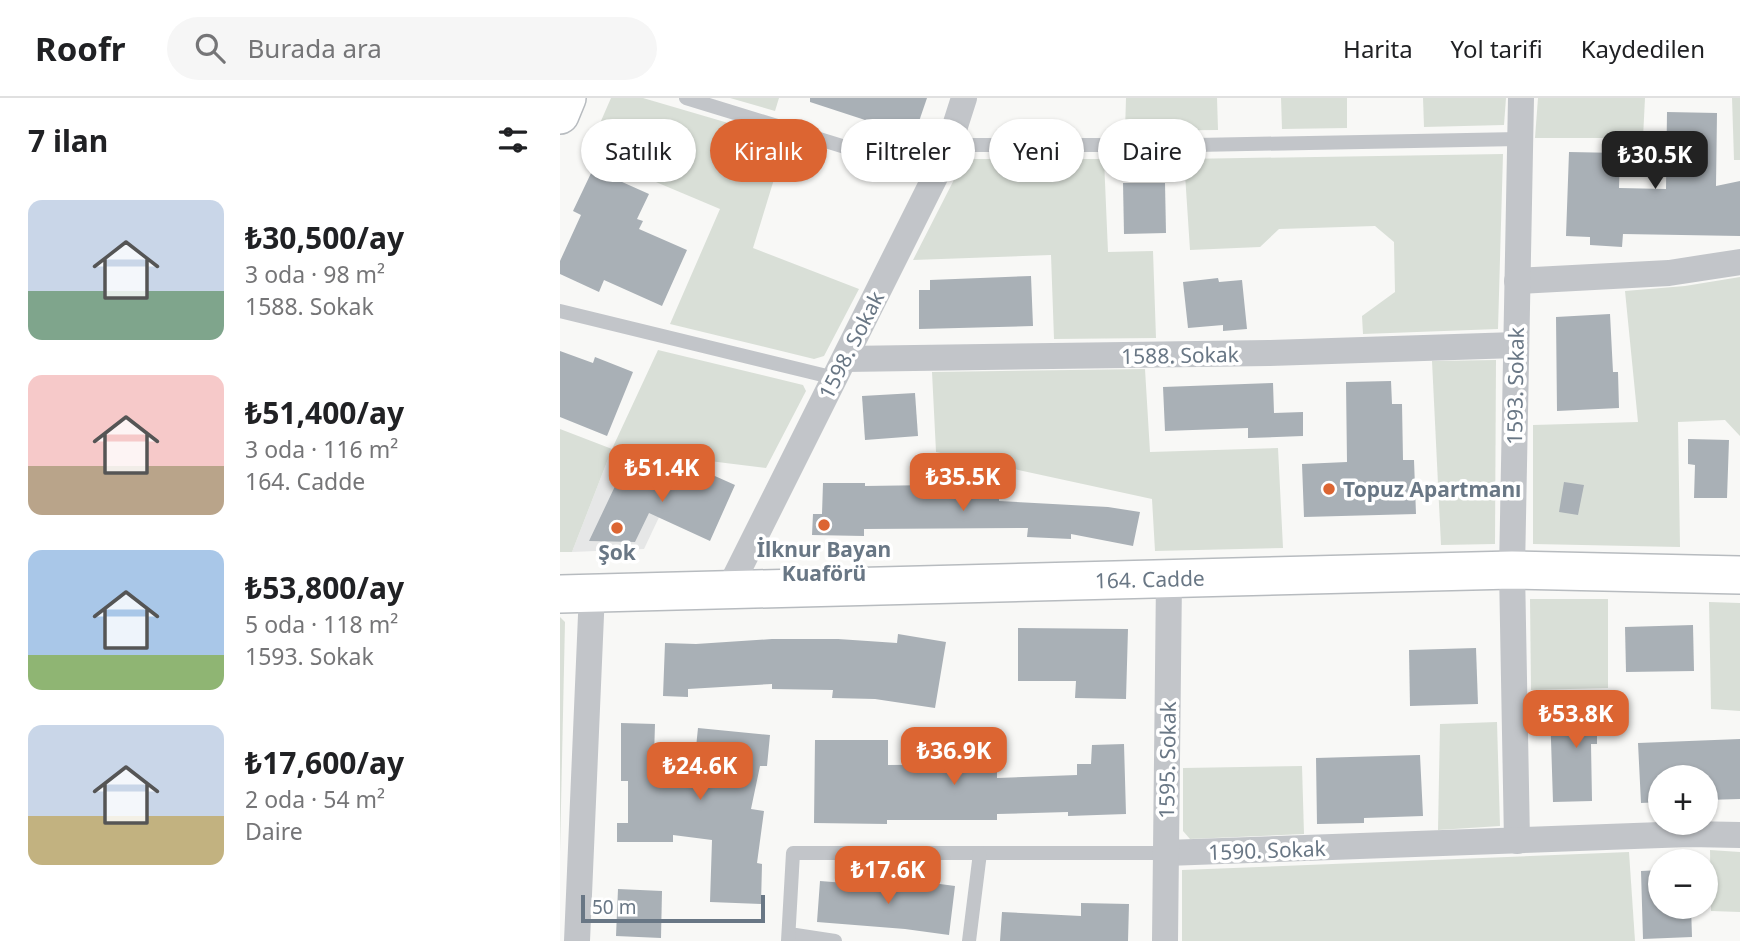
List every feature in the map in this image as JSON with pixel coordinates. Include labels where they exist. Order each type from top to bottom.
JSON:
[{"type":"main road","points":[[560,115],[567,98]]},
{"type":"main road","name":"164. Cadde","points":[[576,593],[1513,570],[1740,575]]},
{"type":"street","name":"1598. Sokak","points":[[957,119],[964,98]]},
{"type":"street","name":"1593. Sokak","points":[[1517,841],[1513,570],[1521,98]]},
{"type":"street","name":"1598. Sokak","points":[[729,589],[933,182]]},
{"type":"street","points":[[1517,281],[1657,274],[1740,262]]},
{"type":"street","name":"1588. Sokak","points":[[840,368],[1516,345]]},
{"type":"street","name":"1595. Sokak","points":[[1165,941],[1169,579]]},
{"type":"street","points":[[576,593],[577,941]]},
{"type":"street","name":"1590. Sokak","points":[[1166,853],[1689,834],[1740,835]]},
{"type":"lane","points":[[686,98],[841,146]]},
{"type":"lane","points":[[975,145],[1196,145],[1520,139]]},
{"type":"lane","name":"1588. Sokak","points":[[560,311],[840,368]]},
{"type":"lane","name":"1590. Sokak","points":[[789,938],[793,853],[1166,853]]},
{"type":"lane","points":[[969,941],[980,853]]},
{"type":"lane","points":[[789,938],[835,941]]},
{"type":"shaded area","points":[[611,98],[643,98],[714,119],[710,119],[710,182],[773,182],[753,248],[859,289],[824,356],[814,359],[670,324],[720,209],[656,182],[696,182],[696,119],[602,119]]},
{"type":"shaded area","points":[[730,98],[779,98],[775,111]]},
{"type":"shaded area","points":[[1126,98],[1217,98],[1218,130],[1206,130],[1206,119],[1125,119]]},
{"type":"shaded area","points":[[1281,98],[1347,98],[1347,128],[1282,129]]},
{"type":"shaded area","points":[[1423,98],[1506,98],[1504,125],[1424,127]]},
{"type":"shaded area","points":[[1538,98],[1645,98],[1643,138],[1535,138]]},
{"type":"shaded area","points":[[1732,98],[1740,98],[1740,160],[1734,160]]},
{"type":"shaded area","points":[[1503,154],[1498,329],[1363,334],[1362,316],[1395,292],[1394,242],[1375,226],[1279,229],[1260,247],[1190,250],[1186,182],[1206,182],[1206,159]]},
{"type":"shaded area","points":[[975,159],[989,159],[989,182],[1084,182],[1084,159],[1098,159],[1098,182],[1105,182],[1108,252],[1153,251],[1156,338],[1054,339],[1051,255],[913,260],[953,182],[975,182]]},
{"type":"shaded area","points":[[1740,277],[1740,436],[1725,420],[1678,422],[1680,547],[1533,544],[1533,425],[1638,422],[1625,291],[1685,286]]},
{"type":"shaded area","points":[[658,350],[803,385],[806,391],[766,468],[612,449]]},
{"type":"shaded area","points":[[1496,360],[1495,544],[1441,545],[1432,361]]},
{"type":"shaded area","points":[[1145,369],[1150,452],[1278,448],[1283,548],[1155,551],[1152,499],[936,452],[932,372]]},
{"type":"shaded area","points":[[560,429],[612,449],[572,552],[560,552]]},
{"type":"shaded area","points":[[612,449],[687,458],[644,549],[572,552]]},
{"type":"shaded area","points":[[1530,599],[1608,599],[1608,688],[1531,690]]},
{"type":"shaded area","points":[[1709,602],[1740,603],[1740,711],[1711,709]]},
{"type":"shaded area","points":[[560,617],[565,622],[560,852]]},
{"type":"shaded area","points":[[1497,722],[1500,826],[1438,830],[1440,724]]},
{"type":"shaded area","points":[[1302,766],[1304,834],[1190,839],[1183,831],[1183,768]]},
{"type":"shaded area","points":[[1718,851],[1740,852],[1740,912],[1718,911]]},
{"type":"shaded area","points":[[1629,852],[1635,941],[1182,941],[1182,870]]},
{"type":"building","points":[[810,98],[927,98],[920,119],[862,119],[810,102]]},
{"type":"building","points":[[1667,112],[1717,113],[1716,186],[1740,181],[1740,236],[1623,234],[1622,247],[1590,245],[1590,237],[1566,236],[1569,152],[1620,153],[1619,188],[1666,189]]},
{"type":"building","points":[[587,182],[622,182],[649,194],[637,219],[643,221],[639,229],[687,250],[662,306],[604,280],[599,292],[560,274],[560,261],[581,215],[573,211]]},
{"type":"building","points":[[1123,183],[1165,183],[1166,233],[1124,234]]},
{"type":"building","points":[[1031,276],[1033,326],[919,329],[919,290],[930,290],[930,280]]},
{"type":"building","points":[[1218,278],[1219,282],[1242,280],[1247,329],[1223,331],[1223,325],[1188,328],[1183,282]]},
{"type":"building","points":[[1610,314],[1613,372],[1618,372],[1619,408],[1557,411],[1556,317]]},
{"type":"building","points":[[560,351],[593,363],[595,357],[633,372],[607,436],[560,417]]},
{"type":"building","points":[[1391,381],[1392,404],[1402,404],[1403,460],[1414,460],[1416,514],[1304,517],[1302,464],[1347,462],[1346,382]]},
{"type":"building","points":[[1273,383],[1274,413],[1303,412],[1303,436],[1248,438],[1248,428],[1165,431],[1163,387]]},
{"type":"building","points":[[915,393],[918,436],[865,440],[862,396]]},
{"type":"building","points":[[1688,439],[1729,440],[1727,498],[1694,498],[1695,465],[1688,464]]},
{"type":"building","points":[[627,461],[687,488],[697,468],[735,485],[710,541],[649,513],[635,542],[589,541]]},
{"type":"building","points":[[1564,482],[1584,485],[1578,515],[1559,512]]},
{"type":"building","points":[[823,483],[865,483],[865,486],[999,484],[999,501],[1108,507],[1140,512],[1133,546],[1071,534],[1071,539],[1027,537],[1028,528],[864,529],[864,536],[812,535],[813,514],[822,514]]},
{"type":"building","points":[[1693,625],[1694,671],[1626,672],[1625,627]]},
{"type":"building","points":[[1018,628],[1128,629],[1126,699],[1075,698],[1076,681],[1018,681]]},
{"type":"building","points":[[898,634],[946,642],[935,708],[875,699],[832,698],[833,690],[772,689],[772,684],[688,689],[688,697],[663,696],[665,643],[838,639],[897,643]]},
{"type":"building","points":[[1476,648],[1478,704],[1410,706],[1409,650]]},
{"type":"building","points":[[1613,707],[1614,731],[1597,732],[1597,744],[1591,744],[1592,801],[1553,802],[1550,709]]},
{"type":"building","points":[[621,723],[655,724],[654,757],[695,757],[698,728],[770,735],[767,766],[760,766],[751,809],[764,811],[757,863],[762,864],[761,904],[710,902],[712,840],[673,835],[673,842],[617,842],[617,823],[628,823],[628,781],[621,781]]},
{"type":"building","points":[[1740,739],[1740,799],[1718,800],[1718,765],[1648,765],[1648,803],[1641,803],[1638,743]]},
{"type":"building","points":[[815,740],[888,740],[888,765],[997,764],[997,778],[1077,775],[1077,764],[1091,764],[1092,745],[1124,744],[1126,814],[997,814],[997,820],[887,820],[887,824],[814,823]]},
{"type":"building","points":[[1420,755],[1423,816],[1364,818],[1364,823],[1317,824],[1316,758]]},
{"type":"building","points":[[1641,871],[1648,871],[1648,919],[1691,919],[1692,937],[1643,939]]},
{"type":"building","points":[[910,880],[955,886],[949,935],[817,922],[820,881],[909,888]]},
{"type":"building","points":[[618,889],[662,891],[661,938],[616,936]]},
{"type":"building","points":[[1081,903],[1129,904],[1128,941],[1000,941],[1002,912],[1081,916]]},
{"type":"place","name":"Topuz Apartmanı","points":[[1329,489]]},
{"type":"place","name":"İlknur Bayan Kuaförü","points":[[824,525]]},
{"type":"place","name":"Şok","points":[[617,528]]}]
